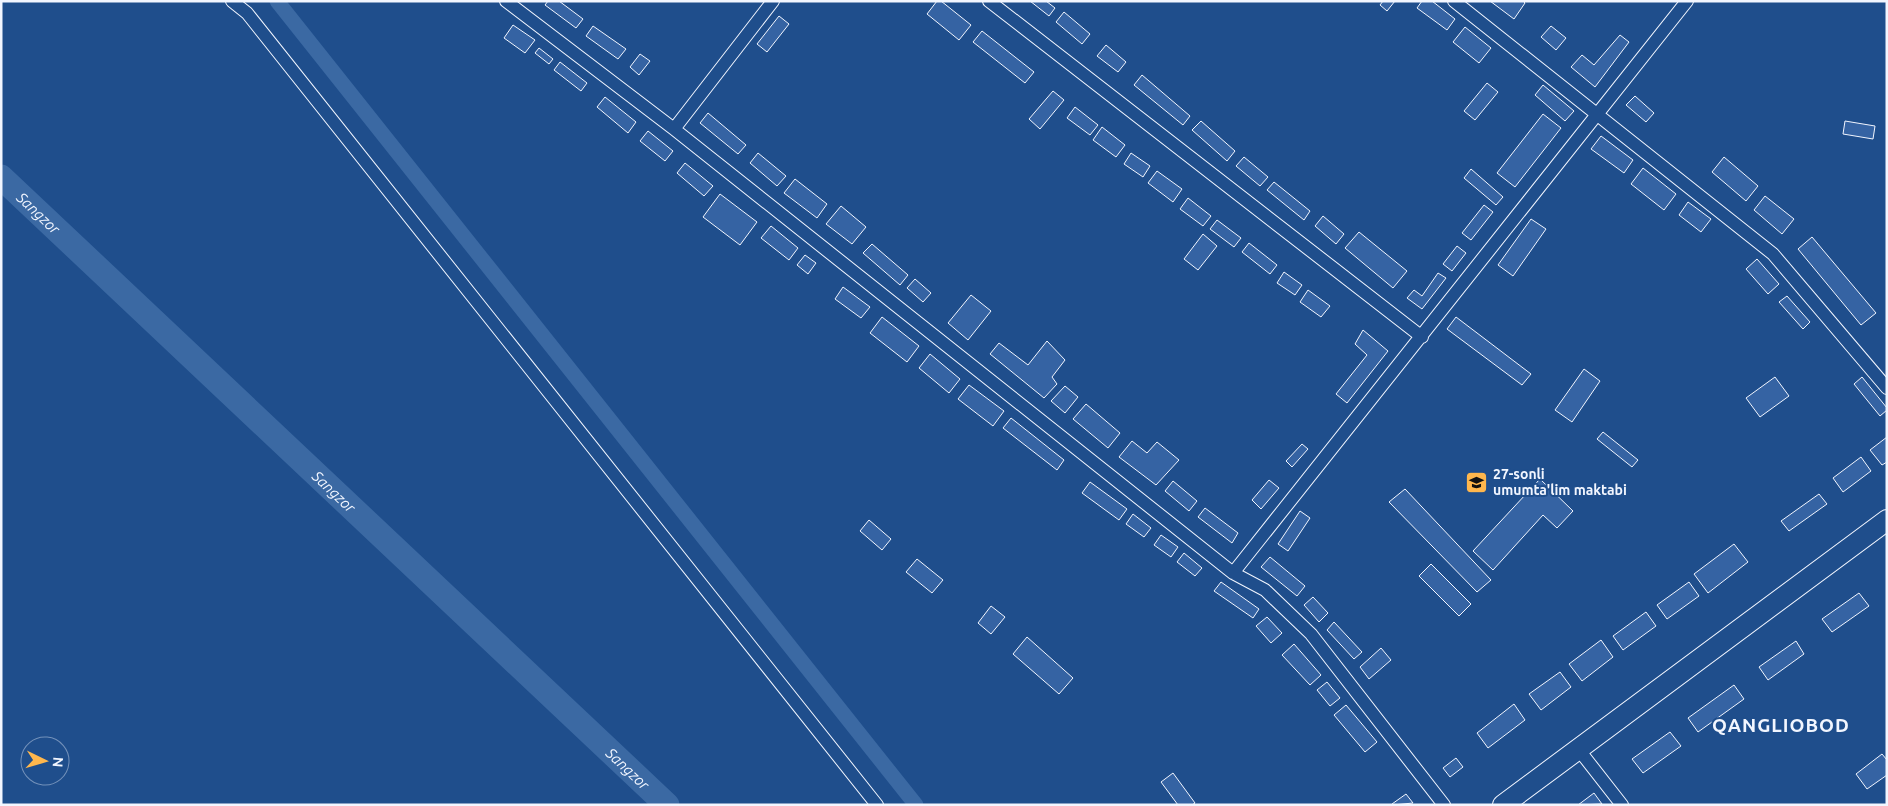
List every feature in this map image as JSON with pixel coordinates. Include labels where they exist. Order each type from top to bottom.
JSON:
[{"type":"main road","points":[[1503,805],[1887,520]]},
{"type":"street","points":[[232,1],[247,13],[877,805]]},
{"type":"street","points":[[506,1],[674,129],[1233,573],[1265,590],[1312,634],[1444,805]]},
{"type":"street","points":[[674,129],[773,1]]},
{"type":"street","points":[[989,1],[1422,337]]},
{"type":"street","points":[[1454,1],[1773,254],[1887,388]]},
{"type":"street","points":[[1233,573],[1422,337],[1596,113],[1687,1]]},
{"type":"street","points":[[1579,750],[1622,805]]},
{"type":"building","points":[[548,1],[559,1],[583,19],[576,28],[545,5]]},
{"type":"building","points":[[937,1],[941,1],[971,25],[959,40],[927,14]]},
{"type":"building","points":[[1030,1],[1046,1],[1055,8],[1049,16]]},
{"type":"building","points":[[1383,1],[1395,1],[1387,11],[1380,5]]},
{"type":"building","points":[[1422,1],[1432,1],[1455,19],[1447,30],[1417,8]]},
{"type":"building","points":[[1490,1],[1523,1],[1525,3],[1514,19]]},
{"type":"building","points":[[1064,12],[1090,34],[1082,44],[1056,22]]},
{"type":"building","points":[[779,16],[789,24],[767,52],[757,44]]},
{"type":"building","points":[[513,25],[535,40],[525,53],[504,38]]},
{"type":"building","points":[[593,26],[626,49],[618,59],[586,36]]},
{"type":"building","points":[[1551,26],[1566,38],[1556,50],[1541,37]]},
{"type":"building","points":[[1465,27],[1491,48],[1479,63],[1453,42]]},
{"type":"building","points":[[982,31],[1034,72],[1025,83],[973,42]]},
{"type":"building","points":[[1620,35],[1629,42],[1595,87],[1571,67],[1582,55],[1594,65]]},
{"type":"building","points":[[1106,45],[1126,62],[1118,72],[1097,56]]},
{"type":"building","points":[[539,48],[553,59],[549,64],[535,53]]},
{"type":"building","points":[[640,54],[650,61],[639,75],[630,67]]},
{"type":"building","points":[[560,62],[587,83],[581,91],[554,70]]},
{"type":"building","points":[[1142,75],[1190,116],[1183,125],[1134,85]]},
{"type":"building","points":[[1487,83],[1498,92],[1475,120],[1464,111]]},
{"type":"building","points":[[1543,85],[1574,111],[1565,121],[1535,95]]},
{"type":"building","points":[[1053,91],[1064,100],[1040,129],[1029,119]]},
{"type":"building","points":[[1635,96],[1654,113],[1646,122],[1626,105]]},
{"type":"building","points":[[605,97],[636,122],[628,133],[597,107]]},
{"type":"building","points":[[1075,107],[1098,125],[1090,135],[1067,118]]},
{"type":"building","points":[[708,113],[746,145],[738,154],[700,123]]},
{"type":"building","points":[[1543,114],[1561,128],[1515,187],[1497,173]]},
{"type":"building","points":[[1201,121],[1235,151],[1227,161],[1192,130]]},
{"type":"building","points":[[1845,121],[1875,126],[1873,139],[1843,134]]},
{"type":"building","points":[[1102,127],[1125,145],[1116,157],[1093,140]]},
{"type":"building","points":[[648,131],[673,151],[665,161],[640,141]]},
{"type":"building","points":[[1601,136],[1633,160],[1624,173],[1591,149]]},
{"type":"building","points":[[758,153],[786,176],[777,186],[750,163]]},
{"type":"building","points":[[1131,153],[1150,166],[1143,177],[1124,164]]},
{"type":"building","points":[[1244,157],[1268,177],[1260,186],[1236,166]]},
{"type":"building","points":[[1724,157],[1758,186],[1746,201],[1712,172]]},
{"type":"building","points":[[685,163],[713,186],[704,196],[677,173]]},
{"type":"building","points":[[1643,168],[1676,194],[1664,210],[1631,184]]},
{"type":"building","points":[[1471,169],[1503,197],[1496,205],[1464,178]]},
{"type":"building","points":[[1157,171],[1182,189],[1173,202],[1148,183]]},
{"type":"building","points":[[795,179],[827,204],[817,218],[784,193]]},
{"type":"building","points":[[1274,182],[1310,211],[1304,220],[1267,190]]},
{"type":"building","points":[[720,194],[757,222],[740,245],[703,217]]},
{"type":"building","points":[[1765,196],[1794,219],[1782,234],[1754,210]]},
{"type":"building","points":[[1188,198],[1211,216],[1203,226],[1180,209]]},
{"type":"building","points":[[1688,202],[1711,219],[1701,232],[1679,215]]},
{"type":"building","points":[[1484,205],[1493,212],[1471,240],[1462,233]]},
{"type":"building","points":[[841,206],[866,227],[852,244],[826,224]]},
{"type":"building","points":[[1323,216],[1344,234],[1336,244],[1315,226]]},
{"type":"building","points":[[1531,219],[1546,229],[1513,276],[1498,265]]},
{"type":"building","points":[[1217,220],[1241,238],[1234,247],[1210,229]]},
{"type":"building","points":[[771,226],[798,248],[789,260],[761,238]]},
{"type":"building","points":[[1359,232],[1407,271],[1393,288],[1345,248]]},
{"type":"building","points":[[1203,234],[1217,246],[1198,270],[1184,259]]},
{"type":"building","points":[[1812,237],[1876,313],[1861,325],[1798,249]]},
{"type":"building","points":[[1249,243],[1277,265],[1270,274],[1242,252]]},
{"type":"building","points":[[872,244],[908,275],[900,285],[863,253]]},
{"type":"building","points":[[1457,246],[1466,253],[1452,271],[1443,264]]},
{"type":"building","points":[[805,255],[816,263],[808,274],[797,265]]},
{"type":"building","points":[[1757,259],[1779,284],[1768,294],[1746,269]]},
{"type":"building","points":[[1284,272],[1302,285],[1295,295],[1277,283]]},
{"type":"building","points":[[1438,273],[1446,278],[1422,309],[1407,298],[1414,290],[1422,296]]},
{"type":"building","points":[[915,279],[931,293],[923,302],[907,288]]},
{"type":"building","points":[[843,287],[870,307],[861,318],[835,299]]},
{"type":"building","points":[[1308,290],[1330,306],[1321,317],[1300,302]]},
{"type":"building","points":[[971,295],[991,311],[968,340],[948,323]]},
{"type":"building","points":[[1787,296],[1810,322],[1803,329],[1779,302]]},
{"type":"building","points":[[882,317],[919,346],[907,362],[870,333]]},
{"type":"building","points":[[1456,317],[1531,374],[1522,385],[1447,329]]},
{"type":"building","points":[[1363,330],[1388,351],[1347,403],[1336,394],[1367,355],[1355,344]]},
{"type":"building","points":[[1047,341],[1065,360],[1052,377],[1057,384],[1044,398],[990,354],[999,343],[1028,365]]},
{"type":"building","points":[[930,354],[960,379],[949,393],[919,368]]},
{"type":"building","points":[[1584,369],[1600,381],[1572,422],[1555,410]]},
{"type":"building","points":[[1775,377],[1789,396],[1760,417],[1746,398]]},
{"type":"building","points":[[1862,377],[1887,408],[1880,416],[1854,384]]},
{"type":"building","points":[[969,385],[1004,411],[993,426],[958,399]]},
{"type":"building","points":[[1065,386],[1078,397],[1065,413],[1051,401]]},
{"type":"building","points":[[1086,404],[1120,433],[1108,448],[1073,419]]},
{"type":"building","points":[[1011,418],[1064,460],[1057,470],[1003,428]]},
{"type":"building","points":[[1603,432],[1638,460],[1632,467],[1597,439]]},
{"type":"building","points":[[1887,437],[1887,462],[1882,465],[1870,450]]},
{"type":"building","points":[[1132,441],[1147,453],[1157,442],[1179,460],[1156,485],[1119,457]]},
{"type":"building","points":[[1302,444],[1308,449],[1292,467],[1286,461]]},
{"type":"building","points":[[1861,457],[1871,471],[1843,492],[1833,478]]},
{"type":"building","points":[[1540,479],[1573,511],[1557,528],[1543,515],[1493,570],[1473,551]]},
{"type":"building","points":[[1269,480],[1279,488],[1261,509],[1252,500]]},
{"type":"building","points":[[1173,481],[1197,501],[1189,511],[1165,491]]},
{"type":"building","points":[[1090,482],[1127,509],[1119,520],[1082,493]]},
{"type":"building","points":[[1405,489],[1491,580],[1477,592],[1389,502]]},
{"type":"building","points":[[1819,494],[1827,504],[1789,531],[1781,521]]},
{"type":"building","points":[[1205,508],[1238,533],[1232,543],[1198,517]]},
{"type":"building","points":[[1300,511],[1310,518],[1288,551],[1278,544]]},
{"type":"building","points":[[1133,514],[1151,528],[1144,537],[1126,524]]},
{"type":"building","points":[[869,520],[891,539],[882,550],[860,531]]},
{"type":"building","points":[[1161,535],[1178,547],[1171,557],[1154,545]]},
{"type":"building","points":[[1734,544],[1748,562],[1708,593],[1694,574]]},
{"type":"building","points":[[1184,553],[1202,568],[1195,576],[1177,562]]},
{"type":"building","points":[[1270,557],[1305,586],[1297,596],[1261,567]]},
{"type":"building","points":[[917,559],[943,580],[932,593],[906,572]]},
{"type":"building","points":[[1431,564],[1471,604],[1459,616],[1419,576]]},
{"type":"building","points":[[1221,582],[1259,609],[1253,618],[1214,591]]},
{"type":"building","points":[[1689,582],[1699,596],[1667,619],[1657,605]]},
{"type":"building","points":[[1859,593],[1869,606],[1832,632],[1822,619]]},
{"type":"building","points":[[1313,597],[1328,613],[1319,622],[1304,605]]},
{"type":"building","points":[[991,606],[1005,617],[991,634],[978,623]]},
{"type":"building","points":[[1646,612],[1656,626],[1623,650],[1613,636]]},
{"type":"building","points":[[1267,617],[1282,633],[1271,643],[1256,626]]},
{"type":"building","points":[[1334,622],[1362,652],[1354,659],[1327,630]]},
{"type":"building","points":[[1027,637],[1073,678],[1059,694],[1013,654]]},
{"type":"building","points":[[1601,640],[1613,657],[1582,681],[1569,664]]},
{"type":"building","points":[[1796,641],[1804,654],[1768,680],[1759,667]]},
{"type":"building","points":[[1294,644],[1321,675],[1310,685],[1282,655]]},
{"type":"building","points":[[1381,648],[1391,660],[1369,679],[1360,667]]},
{"type":"building","points":[[1560,672],[1571,687],[1541,710],[1529,694]]},
{"type":"building","points":[[1327,682],[1340,698],[1330,706],[1317,690]]},
{"type":"building","points":[[1734,685],[1744,699],[1698,732],[1688,718]]},
{"type":"building","points":[[1514,704],[1525,720],[1488,748],[1477,733]]},
{"type":"building","points":[[1346,705],[1377,742],[1365,752],[1334,715]]},
{"type":"building","points":[[1670,732],[1681,746],[1643,773],[1632,759]]},
{"type":"building","points":[[1882,754],[1887,760],[1887,775],[1867,789],[1856,774]]},
{"type":"building","points":[[1456,758],[1463,767],[1450,777],[1443,768]]},
{"type":"building","points":[[1173,773],[1195,803],[1192,805],[1178,805],[1161,782]]},
{"type":"building","points":[[1594,793],[1602,804],[1578,805]]},
{"type":"building","points":[[1406,794],[1413,803],[1392,804]]},
{"type":"waterway","points":[[277,1],[916,805]]},
{"type":"waterway","name":"Sangzor","points":[[1,177],[667,805]]},
{"type":"place","name":"27-sonli umumta'lim maktabi","points":[[1477,482]]},
{"type":"district","name":"QANGLIOBOD","points":[[1781,725]]}]
